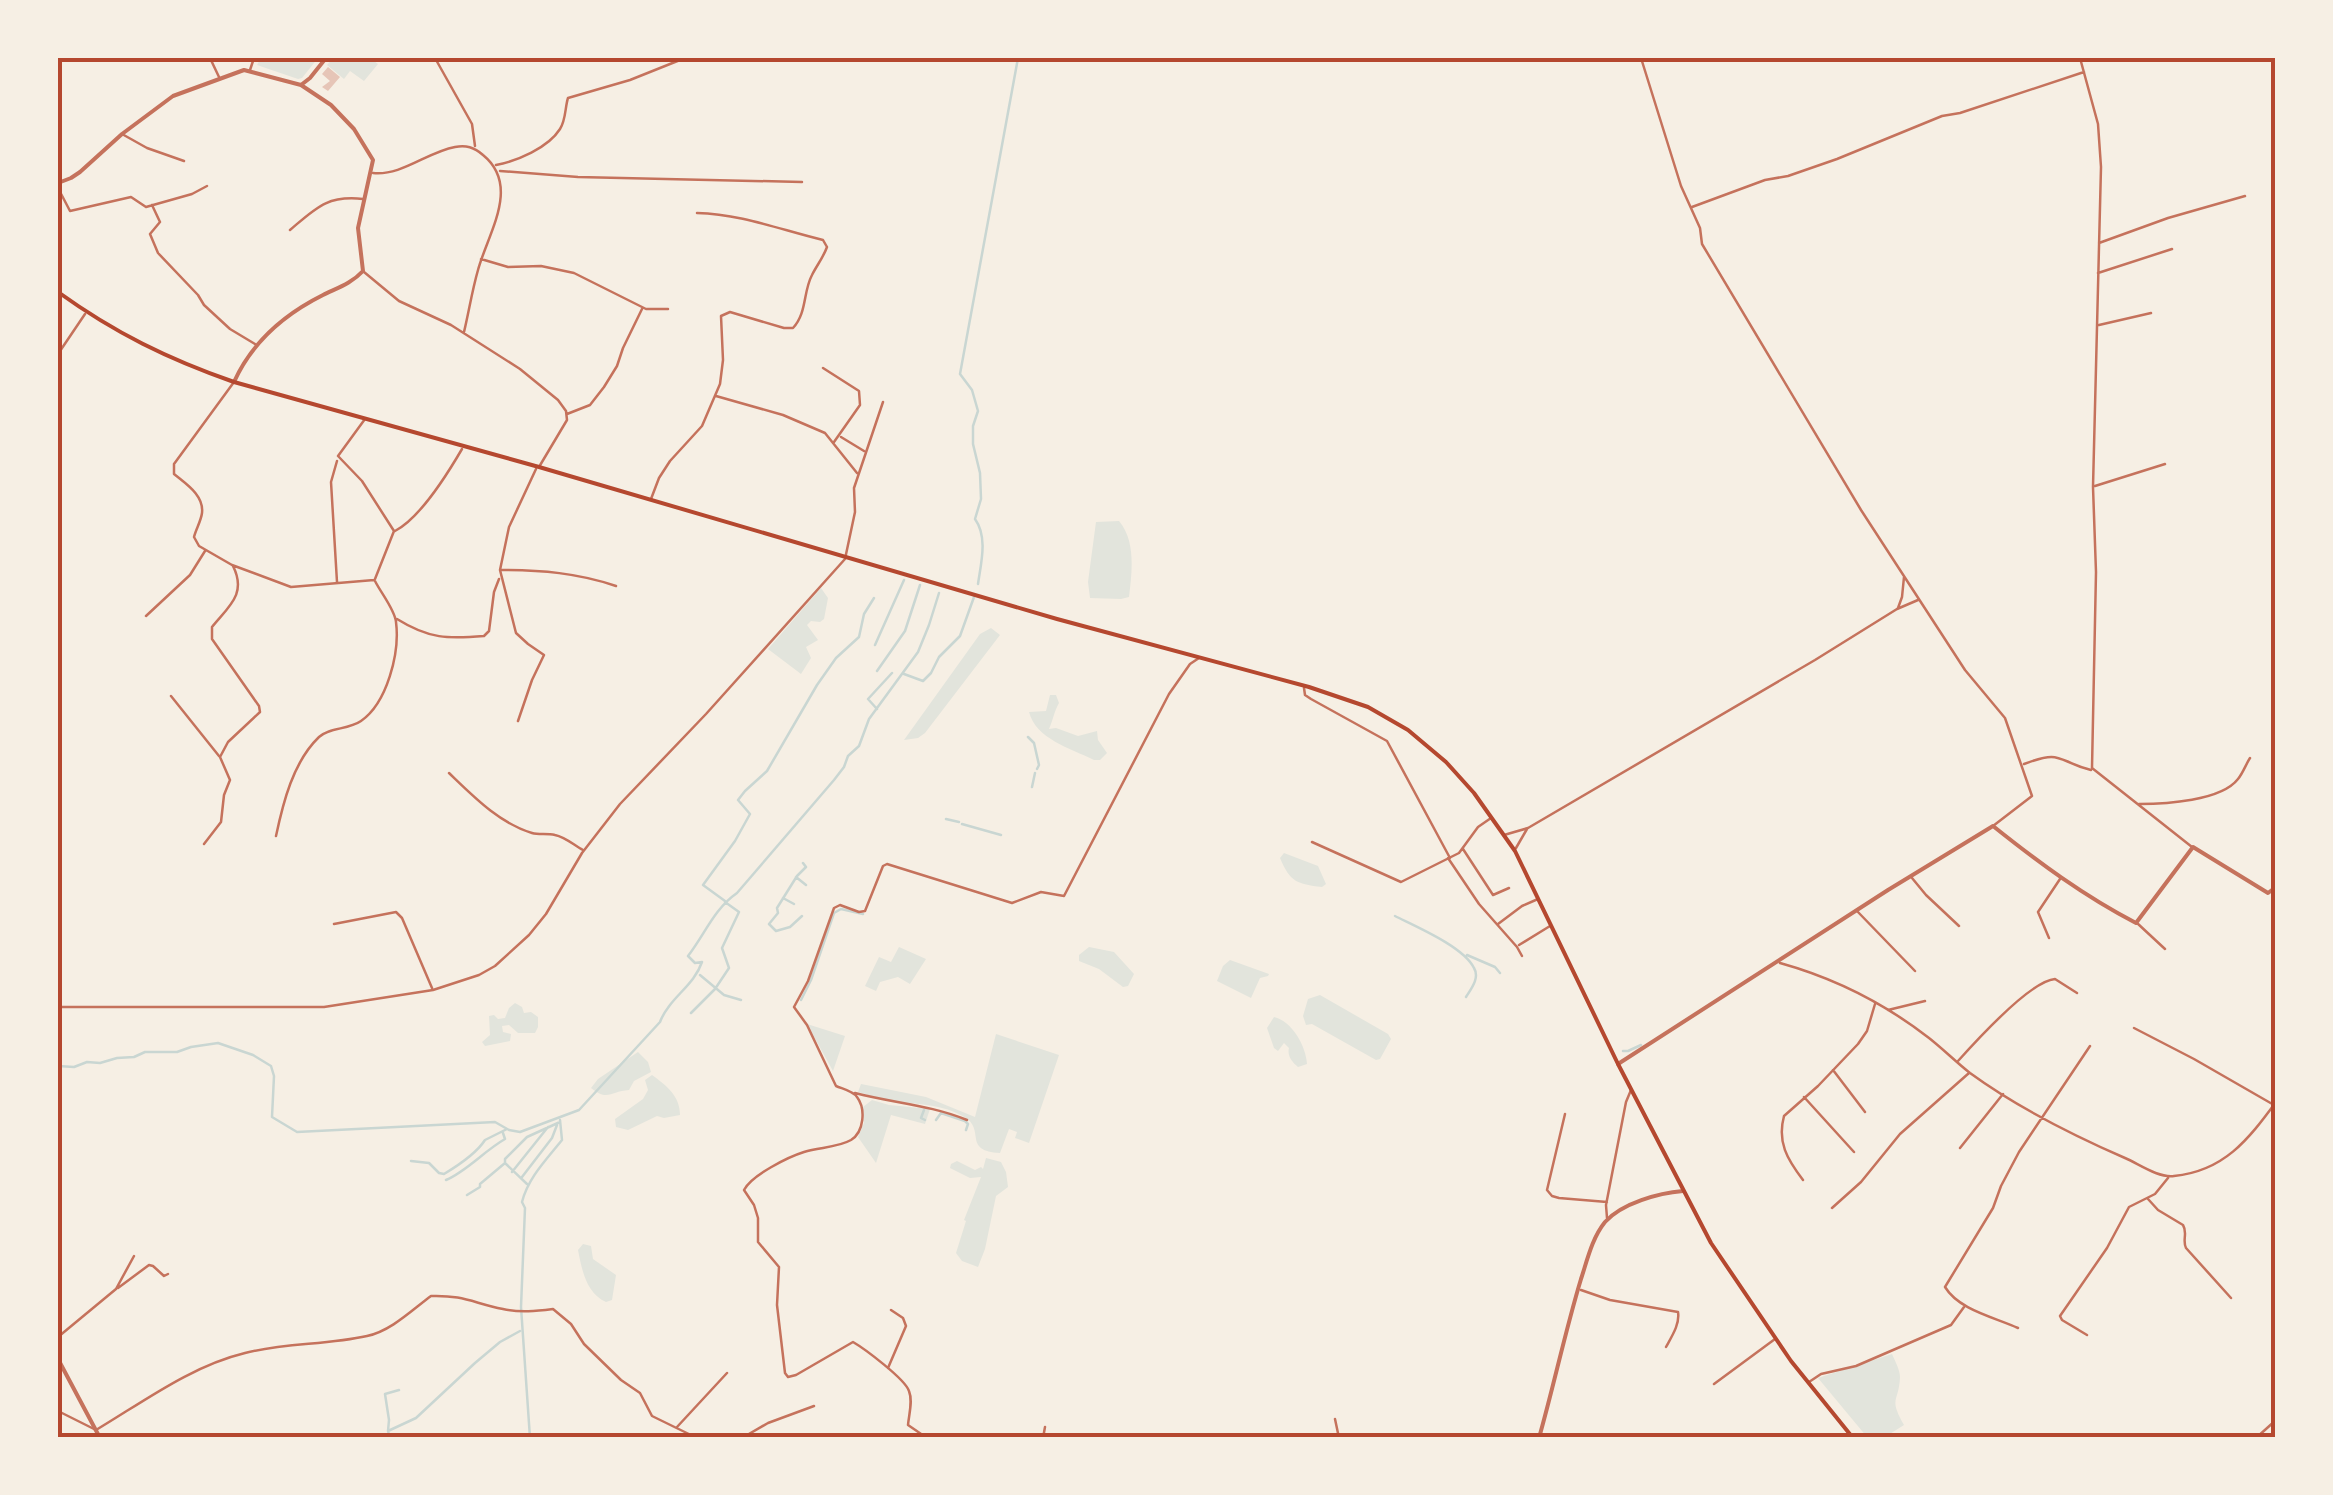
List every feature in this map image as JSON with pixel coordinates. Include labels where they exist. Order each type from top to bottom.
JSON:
[{"type":"main road","points":[[58,292],[142,345],[234,382],[845,559],[1304,686],[1368,706],[1408,730],[1474,793],[1515,850],[1710,1243],[1852,1438]]},
{"type":"street","points":[[210,58],[219,78]]},
{"type":"street","points":[[250,70],[254,58]]},
{"type":"street","points":[[301,85],[326,58]]},
{"type":"street","points":[[435,58],[472,124],[475,148]]},
{"type":"street","points":[[495,165],[523,156],[559,131],[568,98],[630,80],[685,58]]},
{"type":"street","points":[[1618,1064],[1993,826],[2032,796],[2005,718],[1974,683],[1861,510],[1702,244],[1700,228],[1673,162],[1641,58]]},
{"type":"street","points":[[2080,58],[2100,146],[2093,770]]},
{"type":"street","points":[[207,186],[152,205],[143,206],[131,197],[70,211],[58,186],[173,96],[237,71],[250,70],[301,85],[331,105],[354,129],[372,157],[357,236],[363,271],[399,300],[464,333],[536,382],[558,400],[567,414],[509,527],[500,570],[516,632],[544,654],[518,721]]},
{"type":"street","points":[[1690,208],[1758,182],[1837,159],[1942,116],[2084,72]]},
{"type":"street","points":[[122,134],[184,162]]},
{"type":"street","points":[[371,172],[391,172],[448,149],[466,146],[475,148],[495,165],[502,194],[500,208],[481,259],[464,333]]},
{"type":"street","points":[[498,171],[578,177],[802,182]]},
{"type":"street","points":[[2098,243],[2245,196]]},
{"type":"street","points":[[290,230],[326,201],[364,200]]},
{"type":"street","points":[[152,205],[160,222],[150,234],[153,246],[204,305],[230,329],[256,344]]},
{"type":"street","points":[[650,500],[670,461],[702,426],[715,396],[723,372],[721,316],[730,312],[784,328],[796,325],[810,280],[823,260],[827,244],[745,218],[697,213]]},
{"type":"street","points":[[2098,273],[2172,249]]},
{"type":"street","points":[[481,259],[508,267],[541,266],[574,273],[643,307],[668,309]]},
{"type":"street","points":[[363,271],[286,317],[256,344],[173,469],[200,500],[202,517],[194,537],[199,546],[232,565],[292,588],[374,580]]},
{"type":"street","points":[[567,414],[590,405],[604,388],[643,307]]},
{"type":"street","points":[[58,354],[86,313]]},
{"type":"street","points":[[2097,325],[2151,313]]},
{"type":"street","points":[[823,368],[860,392],[860,405],[833,443]]},
{"type":"street","points":[[715,396],[783,414],[825,433],[858,474]]},
{"type":"street","points":[[58,1006],[324,1008],[433,990],[495,966],[546,914],[584,850],[620,804],[845,559],[855,512],[854,488],[883,402]]},
{"type":"street","points":[[336,583],[332,482],[339,454],[366,419]]},
{"type":"street","points":[[838,436],[866,452]]},
{"type":"street","points":[[374,580],[394,531],[406,525],[421,508],[463,447]]},
{"type":"street","points":[[338,458],[362,482],[394,531]]},
{"type":"street","points":[[2094,487],[2165,464]]},
{"type":"street","points":[[146,616],[190,575],[206,550]]},
{"type":"street","points":[[220,757],[228,742],[260,712],[260,706],[210,633],[240,586],[232,565]]},
{"type":"street","points":[[500,570],[575,574],[616,586]]},
{"type":"street","points":[[1897,609],[1904,575]]},
{"type":"street","points":[[396,619],[451,639],[486,635],[495,585],[500,578]]},
{"type":"street","points":[[276,836],[283,802],[312,745],[328,730],[359,723],[383,698],[396,649],[396,619],[374,580]]},
{"type":"street","points":[[1504,834],[1528,828],[1897,609],[1919,600]]},
{"type":"street","points":[[967,1120],[836,1086],[794,1007],[808,981],[834,908],[865,911],[886,864],[1012,903],[1041,892],[1064,896],[1170,694],[1198,658]]},
{"type":"street","points":[[1304,686],[1305,695],[1387,742],[1478,904],[1522,956]]},
{"type":"street","points":[[171,696],[220,757],[230,780],[221,822],[204,844]]},
{"type":"street","points":[[2021,766],[2058,756],[2093,770],[2193,848],[2276,898]]},
{"type":"street","points":[[2138,804],[2182,803],[2211,794],[2234,783],[2250,758]]},
{"type":"street","points":[[449,773],[501,818],[536,834],[560,836],[584,850]]},
{"type":"street","points":[[1312,842],[1402,882],[1449,858],[1492,817]]},
{"type":"street","points":[[1993,826],[2040,864],[2106,908],[2136,922],[2165,950]]},
{"type":"street","points":[[1515,850],[1528,828]]},
{"type":"street","points":[[1462,848],[1493,895],[1509,888]]},
{"type":"street","points":[[2136,922],[2193,848]]},
{"type":"street","points":[[1911,876],[1959,926]]},
{"type":"street","points":[[2050,938],[2038,912],[2061,878]]},
{"type":"street","points":[[2268,893],[2276,887]]},
{"type":"street","points":[[1498,925],[1539,898]]},
{"type":"street","points":[[1857,910],[1915,971]]},
{"type":"street","points":[[334,924],[396,912],[433,990]]},
{"type":"street","points":[[1517,946],[1552,925]]},
{"type":"street","points":[[1778,962],[1821,974],[1875,1002],[2042,1119],[2168,1177],[2202,1170],[2230,1156],[2275,1104],[2134,1028]]},
{"type":"street","points":[[1957,1062],[1984,1032],[2040,983],[2055,979],[2077,993]]},
{"type":"street","points":[[1887,1010],[1925,1001]]},
{"type":"street","points":[[1803,1180],[1780,1140],[1786,1112],[1864,1038],[1875,1002]]},
{"type":"street","points":[[2018,1328],[1965,1306],[1947,1292],[1946,1282],[1988,1216],[2020,1152],[2090,1046]]},
{"type":"street","points":[[1833,1070],[1864,1112]]},
{"type":"street","points":[[1832,1208],[1861,1182],[1900,1134],[1970,1072]]},
{"type":"street","points":[[1607,1220],[1607,1202],[1631,1090]]},
{"type":"street","points":[[854,1092],[861,1107],[862,1124],[856,1137],[801,1153],[755,1177],[745,1185],[744,1193],[758,1218],[758,1242],[778,1267],[778,1319],[786,1376],[796,1375],[853,1342],[905,1384],[910,1394],[908,1425],[927,1438]]},
{"type":"street","points":[[1960,1148],[2003,1094]]},
{"type":"street","points":[[861,1107],[874,1098]]},
{"type":"street","points":[[1804,1098],[1854,1152]]},
{"type":"street","points":[[1564,1114],[1547,1190],[1559,1198],[1607,1202]]},
{"type":"street","points":[[2087,1336],[2060,1316],[2130,1207],[2160,1189],[2168,1177]]},
{"type":"street","points":[[1550,1438],[1540,1435],[1578,1288],[1595,1239],[1607,1220],[1636,1204],[1683,1191]]},
{"type":"street","points":[[2148,1198],[2158,1210],[2183,1225],[2186,1248],[2231,1298]]},
{"type":"street","points":[[58,1337],[116,1288],[134,1256]]},
{"type":"street","points":[[116,1288],[149,1265],[164,1276],[168,1274]]},
{"type":"street","points":[[1578,1288],[1610,1300],[1677,1311],[1679,1316],[1666,1347]]},
{"type":"street","points":[[96,1430],[215,1363],[246,1352],[370,1336],[418,1309],[431,1296],[466,1298],[513,1310],[553,1309],[621,1380],[640,1393],[650,1414],[696,1438]]},
{"type":"street","points":[[1809,1382],[1951,1325],[1965,1306]]},
{"type":"street","points":[[888,1370],[906,1326],[903,1318],[891,1310]]},
{"type":"street","points":[[1714,1384],[1776,1338]]},
{"type":"street","points":[[58,1359],[100,1438]]},
{"type":"street","points":[[676,1428],[727,1374]]},
{"type":"street","points":[[742,1438],[768,1423],[814,1406]]},
{"type":"street","points":[[58,1411],[96,1430]]},
{"type":"street","points":[[1336,1418],[1339,1438]]},
{"type":"street","points":[[2256,1438],[2276,1420]]},
{"type":"street","points":[[1043,1438],[1045,1427]]},
{"type":"shaded area","points":[[261,58],[318,58],[298,79],[257,65]]},
{"type":"shaded area","points":[[333,58],[370,58],[378,64],[364,81],[350,71],[344,79],[327,65]]},
{"type":"shaded area","points":[[1119,521],[1130,547],[1129,597],[1090,598],[1088,582],[1096,522]]},
{"type":"shaded area","points":[[821,588],[828,598],[824,619],[807,625],[818,640],[806,647],[811,658],[801,674],[768,649]]},
{"type":"shaded area","points":[[991,628],[1000,635],[925,733],[904,740],[980,634]]},
{"type":"shaded area","points":[[1050,695],[1056,695],[1059,703],[1049,729],[1078,736],[1097,731],[1107,753],[1100,760],[1065,747],[1039,729],[1029,712],[1046,711]]},
{"type":"shaded area","points":[[1284,853],[1318,866],[1326,884],[1306,885],[1295,880],[1280,858]]},
{"type":"shaded area","points":[[899,947],[926,959],[910,984],[898,977],[880,982],[876,991],[865,986],[879,957],[891,962]]},
{"type":"shaded area","points":[[1089,947],[1114,952],[1134,974],[1128,986],[1123,987],[1099,969],[1079,961],[1079,955]]},
{"type":"shaded area","points":[[1230,960],[1269,974],[1260,978],[1251,998],[1217,981]]},
{"type":"shaded area","points":[[1320,995],[1388,1034],[1391,1039],[1380,1059],[1312,1024],[1306,1025],[1303,1016],[1308,999]]},
{"type":"shaded area","points":[[515,1003],[524,1013],[538,1017],[535,1033],[518,1033],[509,1025],[502,1026],[503,1032],[511,1034],[510,1041],[485,1046],[482,1042],[490,1035],[489,1016],[505,1018]]},
{"type":"shaded area","points":[[1274,1017],[1297,1035],[1307,1064],[1298,1067],[1284,1043],[1278,1051],[1274,1048],[1267,1028]]},
{"type":"shaded area","points":[[807,1024],[845,1036],[833,1071]]},
{"type":"shaded area","points":[[996,1034],[1059,1055],[1029,1143],[1015,1138],[1017,1132],[1009,1129],[1000,1153],[982,1149],[971,1123],[957,1113],[858,1092],[861,1084],[926,1097],[975,1117]]},
{"type":"shaded area","points":[[638,1052],[651,1072],[634,1081],[629,1090],[606,1095],[591,1088],[598,1079]]},
{"type":"shaded area","points":[[652,1075],[675,1097],[680,1115],[657,1116],[628,1130],[616,1127],[615,1119],[643,1099],[648,1090],[645,1080]]},
{"type":"shaded area","points":[[872,1100],[930,1109],[925,1124],[891,1115],[876,1163],[858,1137],[864,1123],[863,1107]]},
{"type":"shaded area","points":[[986,1158],[1001,1162],[1008,1187],[996,1196],[978,1267],[962,1261],[956,1253],[981,1177],[970,1178],[950,1168],[957,1161],[975,1170],[983,1169]]},
{"type":"shaded area","points":[[583,1244],[591,1246],[593,1259],[616,1275],[612,1300],[606,1302],[589,1287],[578,1250]]},
{"type":"shaded area","points":[[1892,1354],[1900,1377],[1895,1404],[1904,1425],[1885,1437],[1867,1437],[1818,1378]]},
{"type":"building","points":[[328,67],[340,77],[328,91],[322,87],[330,81],[322,74]]},
{"type":"waterway","points":[[978,584],[982,542],[975,519],[981,499],[973,444],[978,411],[972,390],[960,374],[1018,58]]},
{"type":"waterway","points":[[875,645],[904,580]]},
{"type":"waterway","points":[[877,671],[905,631],[920,585]]},
{"type":"waterway","points":[[58,1066],[74,1067],[145,1052],[177,1052],[218,1043],[271,1066],[272,1117],[297,1132],[495,1122],[520,1132],[579,1110],[660,1022],[693,978],[702,962],[695,963],[688,956],[716,914],[834,780],[859,746],[869,719],[918,652],[939,593]]},
{"type":"waterway","points":[[904,674],[923,681],[931,673],[939,657],[960,636],[974,597]]},
{"type":"waterway","points":[[725,901],[703,885],[750,814],[738,800],[767,771],[817,685],[836,658],[859,637],[864,614],[874,598]]},
{"type":"waterway","points":[[877,709],[868,699],[892,673]]},
{"type":"waterway","points":[[1028,737],[1034,743],[1037,769]]},
{"type":"waterway","points":[[1032,787],[1035,773]]},
{"type":"waterway","points":[[946,819],[959,822]]},
{"type":"waterway","points":[[962,824],[1001,835]]},
{"type":"waterway","points":[[802,916],[790,927],[776,931],[769,924],[806,867],[803,863]]},
{"type":"waterway","points":[[796,877],[806,885]]},
{"type":"waterway","points":[[783,898],[794,904]]},
{"type":"waterway","points":[[691,1013],[729,968],[722,948],[739,912],[725,902]]},
{"type":"waterway","points":[[801,1000],[834,913],[841,909],[863,914]]},
{"type":"waterway","points":[[1395,916],[1439,938],[1469,960],[1476,976],[1466,997]]},
{"type":"waterway","points":[[1467,955],[1500,973]]},
{"type":"waterway","points":[[700,975],[724,995],[741,1000]]},
{"type":"waterway","points":[[1623,1051],[1641,1045]]},
{"type":"waterway","points":[[924,1110],[921,1118],[925,1120]]},
{"type":"waterway","points":[[936,1120],[941,1113],[965,1121],[966,1130]]},
{"type":"waterway","points":[[530,1438],[521,1307],[525,1208],[522,1202],[533,1177],[562,1140],[560,1120]]},
{"type":"waterway","points":[[467,1195],[505,1163],[527,1137],[560,1122]]},
{"type":"waterway","points":[[522,1177],[552,1138],[557,1125]]},
{"type":"waterway","points":[[512,1172],[548,1127]]},
{"type":"waterway","points":[[411,1161],[429,1163],[444,1174],[472,1155],[485,1140],[507,1129]]},
{"type":"waterway","points":[[446,1180],[505,1139],[503,1133]]},
{"type":"waterway","points":[[505,1163],[527,1184]]},
{"type":"waterway","points":[[390,1438],[388,1431],[416,1418],[500,1342],[520,1331]]},
{"type":"waterway","points":[[388,1431],[385,1394],[399,1390]]}]
